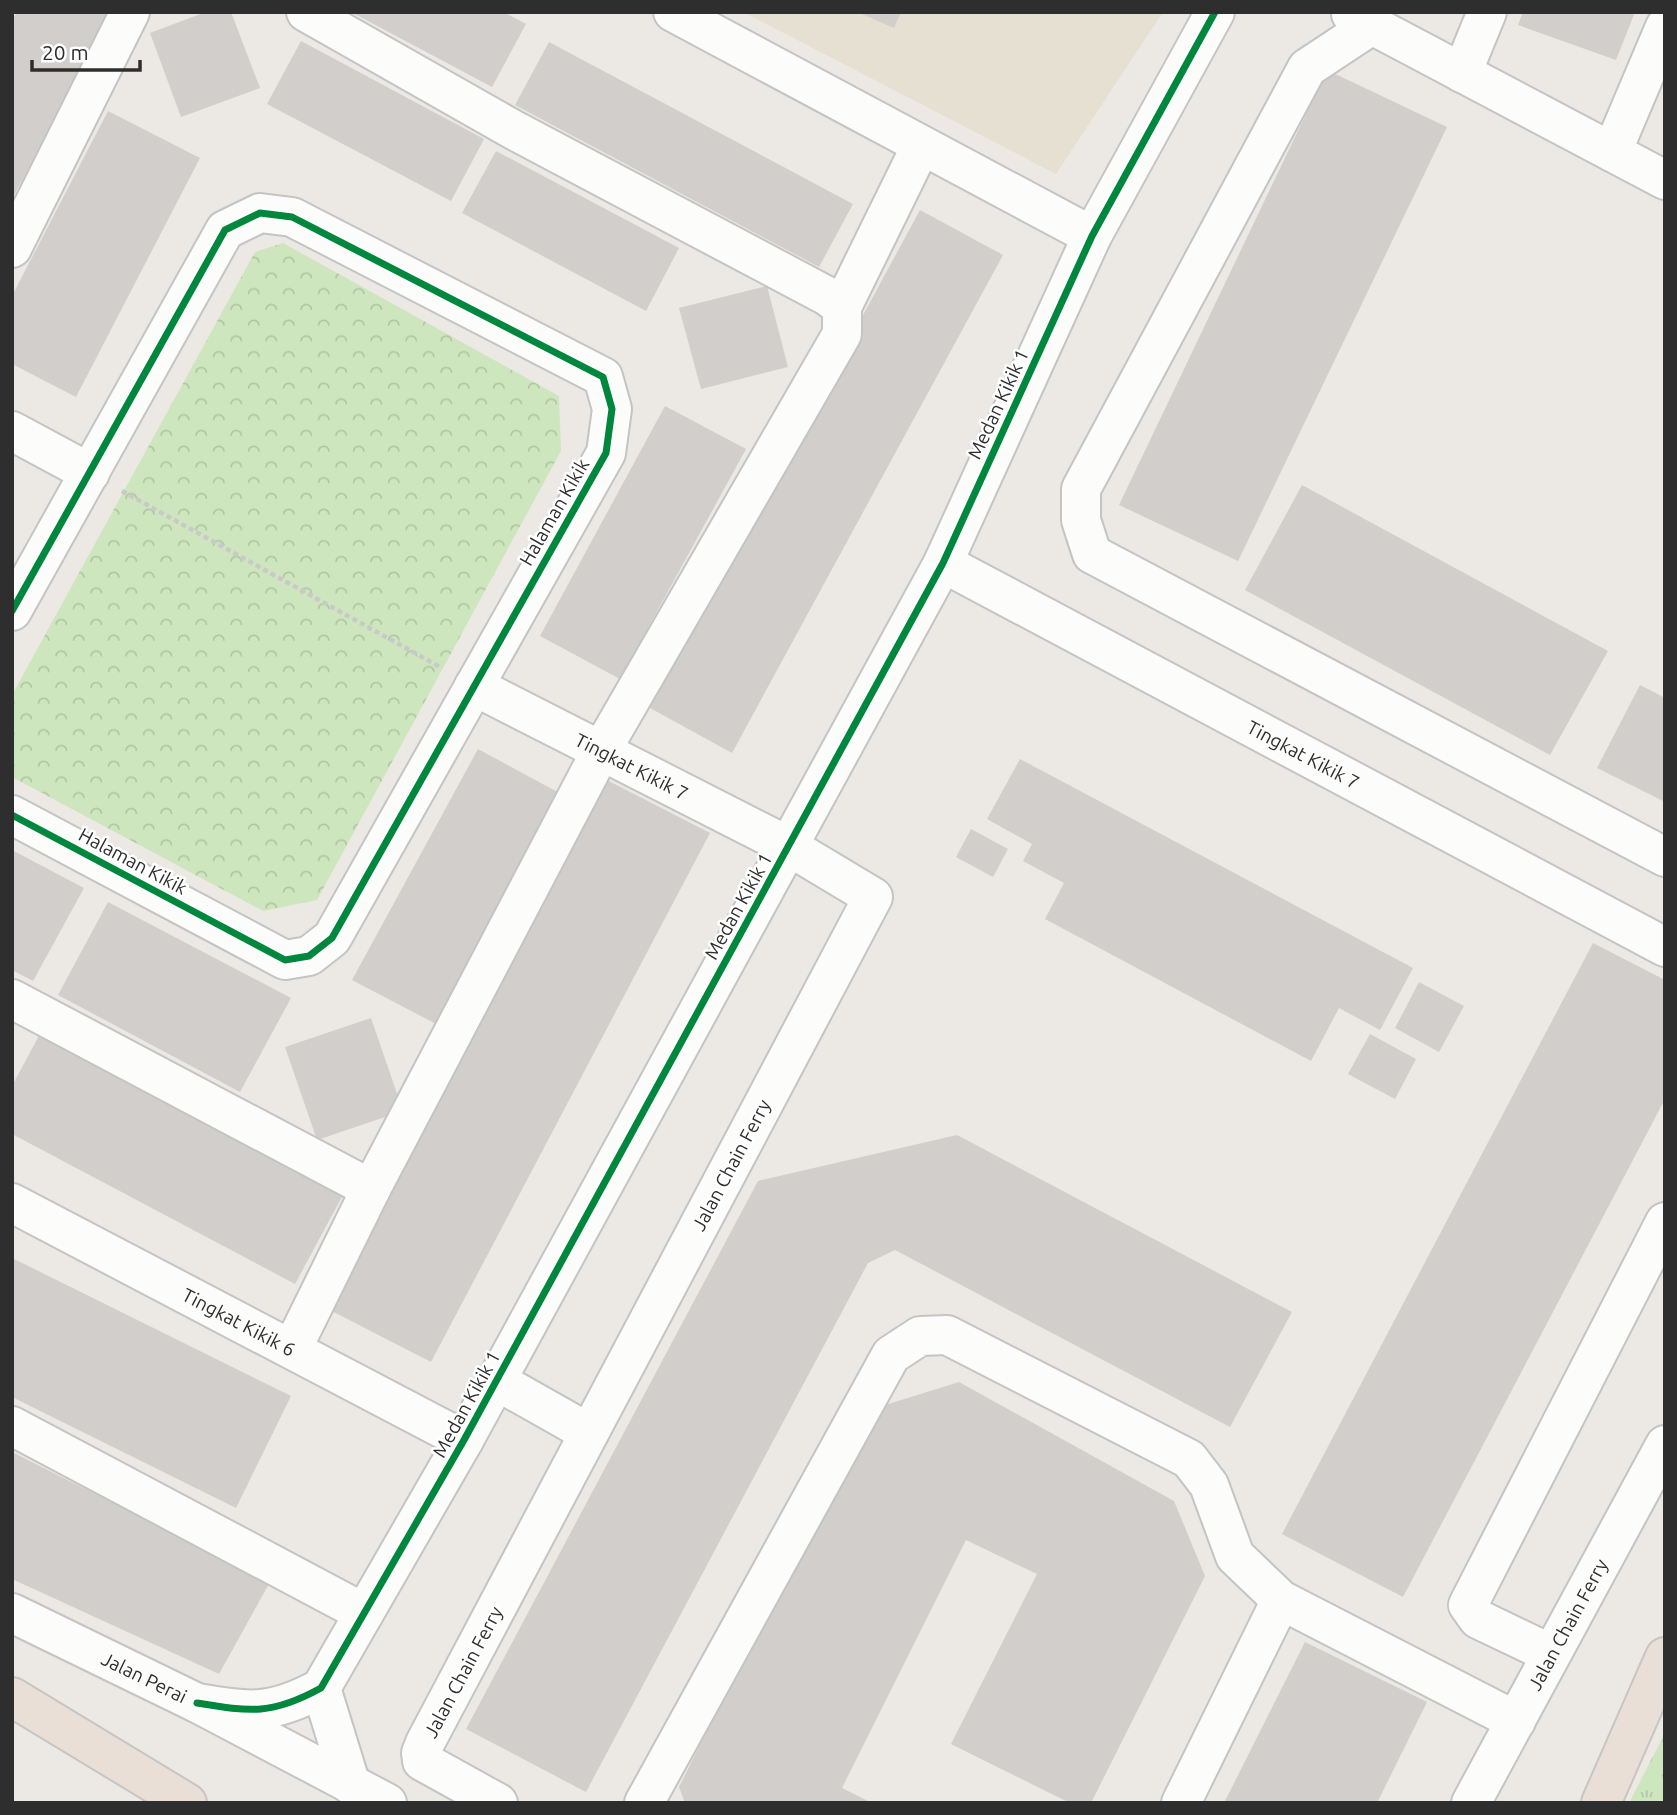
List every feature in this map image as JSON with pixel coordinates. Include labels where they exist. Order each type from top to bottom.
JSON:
[{"type":"highway","points":[[1601,1803],[1665,1657]]},
{"type":"highway","points":[[12,1697],[187,1803]]},
{"type":"street","points":[[12,248],[130,12]]},
{"type":"street","points":[[306,12],[512,130],[827,296],[842,307]]},
{"type":"street","points":[[673,12],[1092,236]]},
{"type":"street","name":"Medan Kikik 1","points":[[321,1688],[497,1381],[943,563],[1092,236],[1215,12]]},
{"type":"street","points":[[1462,73],[1487,12]]},
{"type":"street","points":[[1665,180],[1361,19],[1307,68],[1082,489],[1081,520],[1092,554],[1665,857]]},
{"type":"street","points":[[1612,152],[1665,27]]},
{"type":"street","points":[[292,1349],[371,1189],[601,751],[842,334],[842,307],[921,146]]},
{"type":"street","name":"Halaman Kikik","points":[[12,611],[225,230],[260,214],[292,217],[603,377],[612,409],[606,453],[332,938],[309,956],[285,960],[12,815]]},
{"type":"street","points":[[12,431],[90,473]]},
{"type":"street","name":"Tingkat Kikik 7","points":[[943,563],[1665,947]]},
{"type":"street","name":"Tingkat Kikik 7","points":[[474,686],[788,846],[873,897]]},
{"type":"street","name":"Jalan Chain Ferry","points":[[498,1803],[422,1761],[421,1753],[873,897]]},
{"type":"street","points":[[12,999],[371,1189]]},
{"type":"street","name":"Tingkat Kikik 6","points":[[12,1202],[464,1440]]},
{"type":"street","points":[[1551,1654],[1478,1619],[1468,1605],[1665,1222]]},
{"type":"street","points":[[644,1803],[891,1355],[920,1336],[947,1335],[1189,1459],[1209,1485],[1235,1556],[1281,1600],[1516,1721]]},
{"type":"street","points":[[497,1381],[589,1433]]},
{"type":"street","points":[[12,1426],[364,1613]]},
{"type":"street","name":"Jalan Chain Ferry","points":[[1471,1803],[1665,1445]]},
{"type":"street","points":[[1181,1803],[1281,1600]]},
{"type":"street","name":"Jalan Perai","points":[[12,1613],[197,1703],[387,1803]]},
{"type":"street","points":[[197,1703],[258,1711],[284,1706],[321,1688],[351,1785]]},
{"type":"path","points":[[90,473],[474,686]]},
{"type":"shaded area","points":[[743,12],[1163,12],[1056,174]]},
{"type":"green space","points":[[283,243],[559,396],[561,451],[317,900],[263,911],[12,777],[12,695],[255,252]]},
{"type":"green space","points":[[1665,1733],[1665,1803],[1630,1803],[1632,1797]]},
{"type":"building","points":[[17,12],[113,12],[12,199],[12,21]]},
{"type":"building","points":[[206,12],[231,12],[260,88],[181,117],[150,33]]},
{"type":"building","points":[[351,12],[503,12],[526,24],[492,87]]},
{"type":"building","points":[[857,12],[901,12],[894,28]]},
{"type":"building","points":[[1523,12],[1635,12],[1616,60],[1518,25]]},
{"type":"building","points":[[301,41],[484,139],[451,201],[267,104]]},
{"type":"building","points":[[549,42],[853,204],[819,267],[515,105]]},
{"type":"building","points":[[1327,70],[1447,127],[1238,561],[1119,505]]},
{"type":"building","points":[[108,111],[200,158],[76,397],[12,364],[12,296]]},
{"type":"building","points":[[496,151],[679,248],[646,311],[462,213]]},
{"type":"building","points":[[920,210],[1003,255],[732,753],[650,708]]},
{"type":"building","points":[[767,286],[788,367],[701,389],[679,308]]},
{"type":"building","points":[[665,406],[746,449],[620,679],[540,636]]},
{"type":"building","points":[[1302,485],[1608,651],[1550,755],[1245,590]]},
{"type":"building","points":[[1640,685],[1665,698],[1665,802],[1597,768]]},
{"type":"building","points":[[478,749],[563,795],[438,1025],[352,980]]},
{"type":"building","points":[[1020,759],[1413,968],[1380,1030],[1339,1008],[1311,1061],[1045,919],[1064,883],[1023,861],[1032,844],[987,819]]},
{"type":"building","points":[[601,777],[710,833],[431,1362],[322,1306]]},
{"type":"building","points":[[971,829],[1008,849],[993,877],[956,857]]},
{"type":"building","points":[[12,850],[84,888],[33,981],[12,970]]},
{"type":"building","points":[[108,902],[291,998],[240,1092],[58,995]]},
{"type":"building","points":[[1593,943],[1665,980],[1665,1099],[1403,1597],[1282,1534]]},
{"type":"building","points":[[1419,982],[1464,1006],[1439,1052],[1395,1028]]},
{"type":"building","points":[[371,1018],[403,1111],[317,1140],[285,1047]]},
{"type":"building","points":[[41,1032],[344,1193],[295,1284],[12,1134],[12,1086]]},
{"type":"building","points":[[1370,1034],[1416,1059],[1395,1099],[1348,1074]]},
{"type":"building","points":[[957,1135],[1292,1312],[1230,1427],[895,1250],[868,1263],[586,1792],[466,1729],[758,1181]]},
{"type":"building","points":[[12,1258],[291,1396],[236,1508],[12,1397]]},
{"type":"building","points":[[959,1382],[1174,1501],[1205,1576],[1091,1803],[1070,1803],[951,1744],[1037,1574],[966,1540],[842,1788],[872,1803],[685,1803],[679,1787],[866,1411]]},
{"type":"building","points":[[12,1452],[270,1582],[219,1674],[12,1579]]},
{"type":"building","points":[[1305,1642],[1427,1702],[1377,1803],[1224,1803]]},
{"type":"cycle path","points":[[197,1703],[261,1709],[289,1703],[321,1688],[464,1440],[943,563],[1092,236],[1215,12]]},
{"type":"cycle path","points":[[12,611],[225,230],[260,213],[292,217],[603,377],[612,409],[606,453],[332,938],[309,956],[285,960],[12,815]]}]
